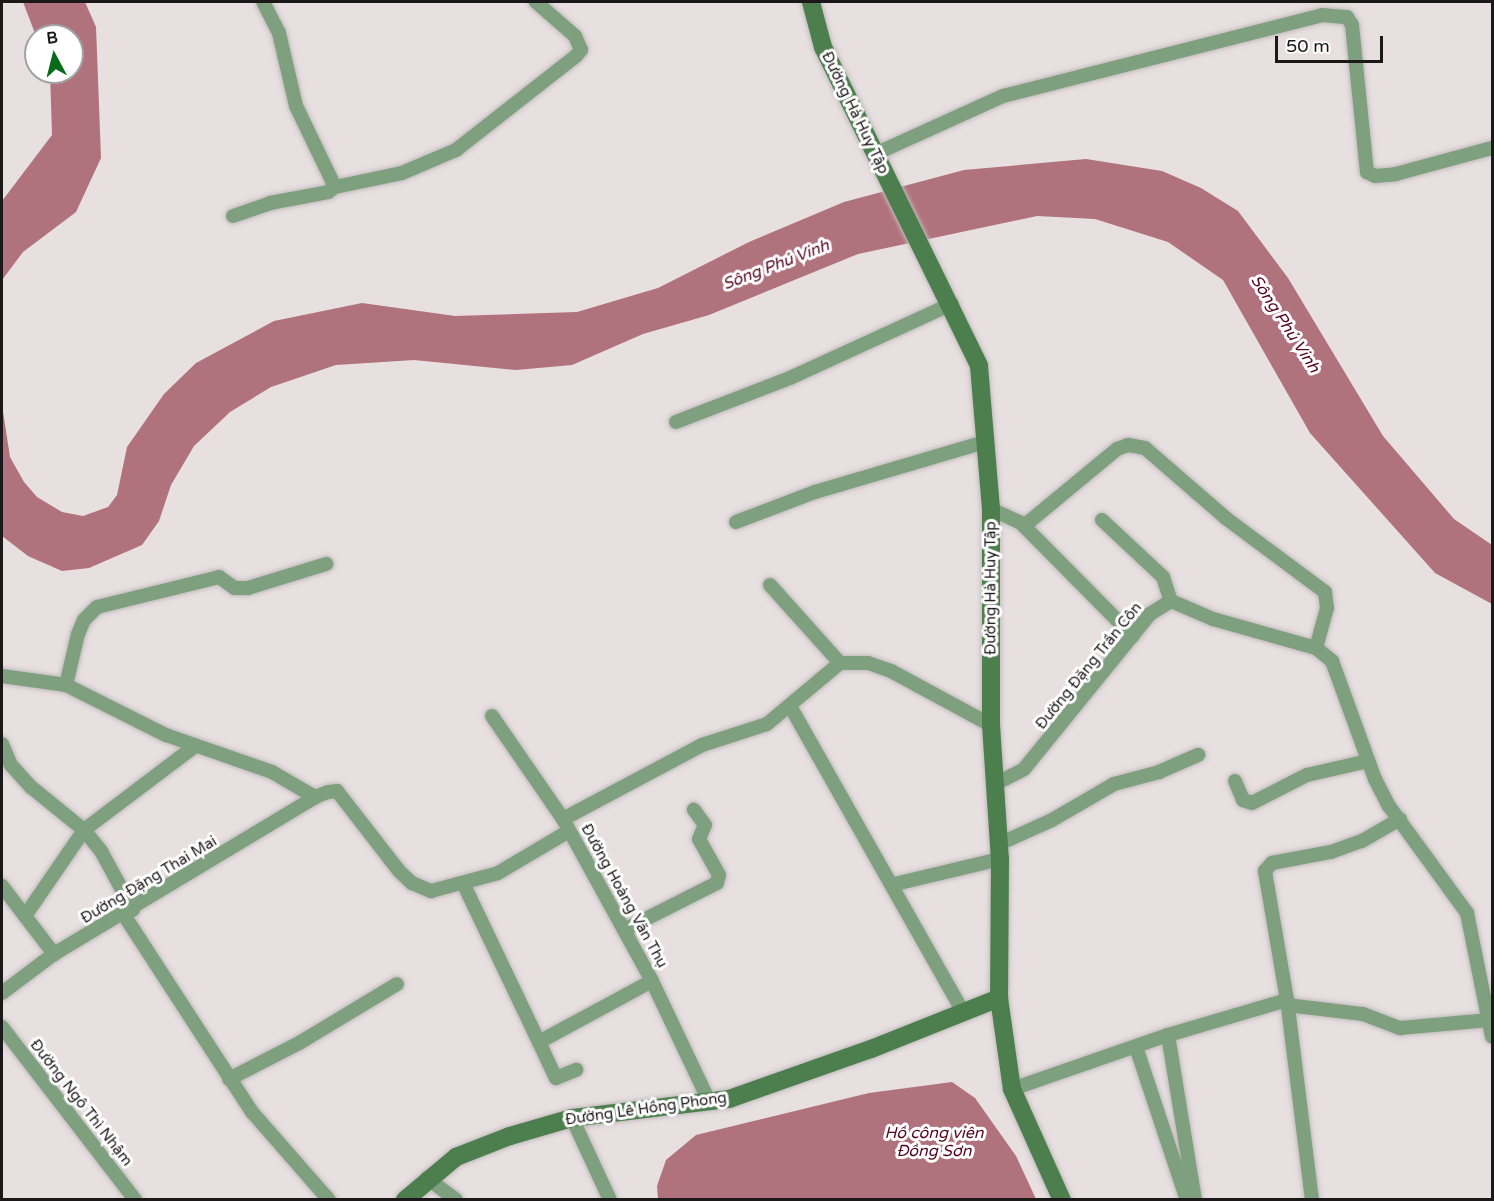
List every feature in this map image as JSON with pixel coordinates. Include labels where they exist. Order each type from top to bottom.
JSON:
[{"type":"main road","name":"Đường Hà Huy Tập","points":[[812,2],[823,47],[888,181],[952,304],[979,366],[991,509],[991,725],[997,783],[999,999],[1012,1089],[1062,1200]]},
{"type":"main road","name":"Đường Lê Hồng Phong","points":[[405,1200],[427,1178],[456,1157],[572,1118],[729,1099],[871,1049],[962,1010],[999,999]]},
{"type":"street","points":[[263,2],[279,33],[296,106],[335,187]]},
{"type":"street","points":[[233,216],[270,203],[328,192],[335,187],[402,173],[456,150],[581,50],[575,36],[537,2]]},
{"type":"street","points":[[875,154],[1003,96],[1322,15],[1347,17],[1354,33],[1367,172],[1375,176],[1396,174],[1492,148]]},
{"type":"street","points":[[676,422],[790,378],[952,304]]},
{"type":"street","points":[[736,522],[815,492],[985,442]]},
{"type":"street","points":[[1024,526],[1117,449],[1128,445],[1145,448],[1227,519],[1325,592],[1327,608],[1316,648]]},
{"type":"street","points":[[991,509],[1024,526],[1133,636]]},
{"type":"street","points":[[1102,520],[1163,577],[1171,601],[1213,619],[1316,648],[1332,661],[1368,760],[1389,806],[1401,819],[1467,913],[1492,1037]]},
{"type":"street","points":[[66,686],[84,620],[97,607],[219,577],[235,588],[248,588],[326,564]]},
{"type":"street","points":[[770,585],[804,627],[840,663]]},
{"type":"street","name":"Đường Đặng Trần Côn","points":[[997,783],[1024,770],[1150,614],[1171,601]]},
{"type":"street","points":[[2,676],[66,686],[195,746],[272,772],[315,797],[337,791],[412,883],[431,891],[464,885],[498,873],[566,825],[702,745],[766,723],[790,706],[840,663],[868,663],[891,671],[991,725]]},
{"type":"street","points":[[790,706],[895,884],[962,1010]]},
{"type":"street","name":"Đường Hoàng Văn Thụ","points":[[492,716],[566,825],[652,981],[709,1101]]},
{"type":"street","points":[[2,744],[11,765],[31,788],[84,830],[101,851],[128,913],[229,1079],[252,1112],[329,1200]]},
{"type":"street","points":[[25,916],[84,830],[195,746]]},
{"type":"street","points":[[895,884],[999,852],[1114,784],[1159,772],[1198,755]]},
{"type":"street","points":[[1235,781],[1243,800],[1252,803],[1306,775],[1368,760]]},
{"type":"street","name":"Đường Đặng Thai Mai","points":[[2,993],[54,954],[128,913],[315,797]]},
{"type":"street","points":[[624,930],[717,883],[719,875],[699,839],[705,825],[694,810]]},
{"type":"street","points":[[1312,1200],[1287,1003],[1264,878],[1267,867],[1331,852],[1401,819]]},
{"type":"street","points":[[464,885],[556,1078],[576,1070]]},
{"type":"street","points":[[2,886],[54,954]]},
{"type":"street","points":[[539,1042],[652,981]]},
{"type":"street","points":[[229,1079],[301,1042],[397,984]]},
{"type":"street","points":[[1012,1089],[1168,1035],[1287,1003],[1363,1014],[1400,1028],[1490,1020]]},
{"type":"street","name":"Đường Ngô Thì Nhậm","points":[[2,1027],[135,1200]]},
{"type":"street","points":[[1168,1035],[1195,1200]]},
{"type":"street","points":[[1136,1047],[1187,1200]]},
{"type":"street","points":[[572,1118],[610,1200]]},
{"type":"street","points":[[427,1178],[456,1200]]},
{"type":"water","points":[[23,2],[85,2],[96,27],[101,158],[76,212],[23,252],[2,280],[2,201],[52,135],[50,84],[84,84],[84,24],[31,24]]},
{"type":"water","name":"Sông Phú Vinh","points":[[1086,159],[1162,171],[1201,188],[1238,211],[1288,278],[1383,436],[1454,519],[1492,545],[1492,604],[1435,573],[1310,433],[1223,280],[1168,242],[1095,219],[1037,216],[858,254],[709,315],[643,334],[572,365],[516,370],[414,360],[336,365],[271,387],[230,412],[194,446],[171,485],[159,521],[142,545],[89,568],[62,571],[28,556],[2,536],[2,405],[10,457],[24,482],[37,497],[62,512],[83,516],[108,507],[117,495],[127,447],[164,394],[196,363],[274,321],[362,303],[455,316],[577,312],[658,288],[749,242],[844,202],[964,170]]},
{"type":"water","name":"Hồ công viên Đồng Sơn","points":[[952,1082],[975,1098],[1016,1156],[1036,1199],[658,1199],[657,1186],[666,1160],[696,1135],[869,1093]]}]
